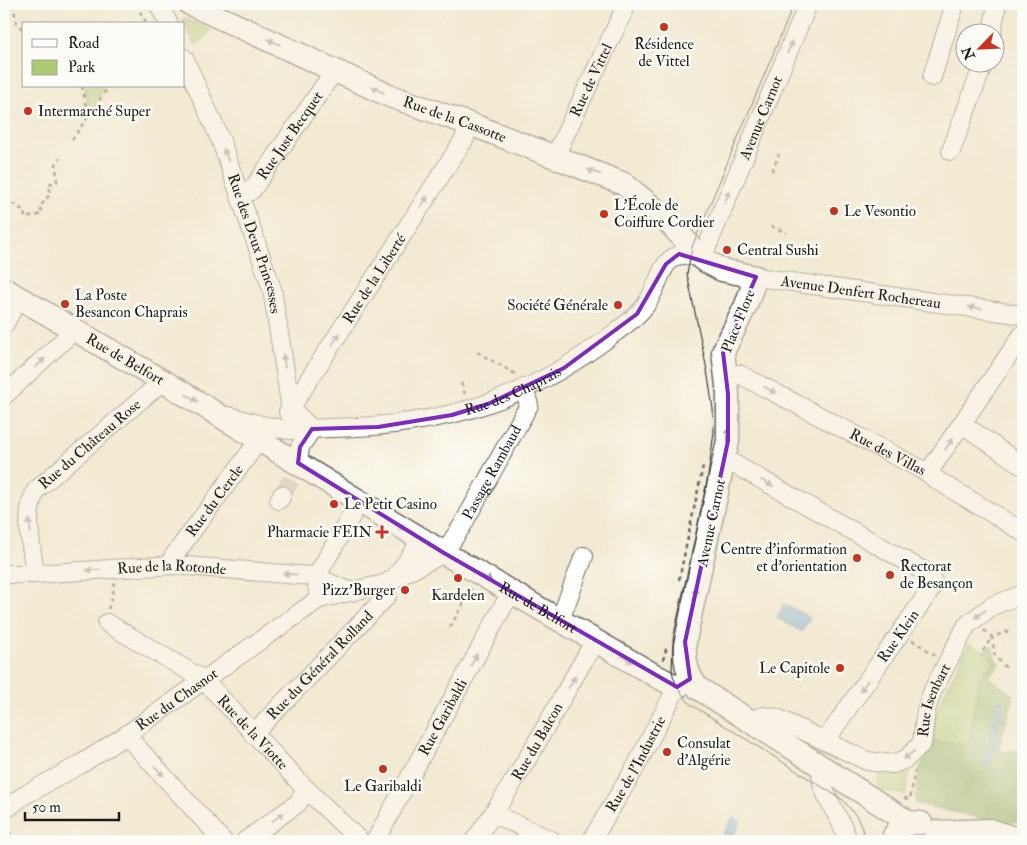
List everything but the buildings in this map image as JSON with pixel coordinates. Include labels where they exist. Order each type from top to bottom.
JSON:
[{"type":"main road","name":"Rue de la Cassotte","points":[[190,4],[390,96],[467,122],[632,189],[683,236],[702,258]]},
{"type":"main road","name":"Avenue Denfert Rochereau","points":[[702,258],[722,270],[756,277]]},
{"type":"main road","name":"Place Flore","points":[[725,370],[723,352],[746,305],[756,277]]},
{"type":"main road","name":"Rue de Belfort","points":[[12,294],[220,414],[265,433],[298,468],[360,501],[422,540],[595,641],[683,683],[698,688],[747,721],[910,823],[926,825],[942,838]]},
{"type":"main road","name":"Avenue Carnot","points":[[683,683],[686,666],[685,642],[725,459],[729,421],[725,370]]},
{"type":"main road","name":"Rue de Belfort","points":[[854,788],[879,816],[892,840]]},
{"type":"main road","points":[[892,840],[899,828],[910,823]]},
{"type":"main road","points":[[942,838],[990,830],[1023,841]]},
{"type":"street","points":[[158,4],[168,22]]},
{"type":"street","name":"Rue de Vittel","points":[[554,156],[627,4]]},
{"type":"street","name":"Avenue Carnot","points":[[702,258],[808,4]]},
{"type":"street","points":[[932,77],[955,4]]},
{"type":"street","points":[[994,22],[997,4]]},
{"type":"street","name":"Rue des Deux Princesses","points":[[185,60],[221,141],[275,300],[291,409]]},
{"type":"street","name":"Rue Just Becquet","points":[[241,196],[252,190],[335,70]]},
{"type":"street","points":[[951,151],[980,72]]},
{"type":"street","name":"Rue de la Liberté","points":[[265,433],[291,409],[465,138],[467,122]]},
{"type":"street","name":"Rue des Chaprais","points":[[312,429],[378,427],[428,420],[488,404],[524,383],[582,357],[637,314],[646,305],[669,260],[679,254],[702,258]]},
{"type":"street","name":"Avenue Denfert Rochereau","points":[[756,277],[1023,315]]},
{"type":"street","points":[[4,325],[12,294]]},
{"type":"street","points":[[4,397],[68,336],[73,328]]},
{"type":"street","name":"Rue des Villas","points":[[725,370],[739,374],[928,473],[1023,334]]},
{"type":"street","name":"Rue du Château Rose","points":[[35,574],[29,514],[30,503],[36,490],[163,381]]},
{"type":"street","name":"Passage Rambaud","points":[[444,553],[462,526],[528,405],[524,383]]},
{"type":"street","points":[[291,409],[312,429],[300,447],[298,468]]},
{"type":"street","points":[[962,424],[1023,466]]},
{"type":"street","name":"Rue de Belfort","points":[[265,433],[312,429]]},
{"type":"street","name":"Rue du Cercle","points":[[173,565],[173,557],[265,433]]},
{"type":"street","name":"Rue Klein","points":[[725,459],[929,574],[933,581],[931,589],[825,741]]},
{"type":"street","points":[[928,473],[1023,532]]},
{"type":"street","points":[[320,599],[316,577],[360,501]]},
{"type":"street","points":[[389,586],[422,540]]},
{"type":"street","name":"Rue du Chasnot","points":[[4,811],[23,796],[81,764],[126,735],[320,599],[389,586],[444,553]]},
{"type":"street","points":[[560,620],[584,556]]},
{"type":"street","name":"Rue de la Rotonde","points":[[4,574],[35,574],[173,565],[316,577]]},
{"type":"street","points":[[316,577],[351,592]]},
{"type":"street","name":"Rue du Général Rolland","points":[[253,734],[389,586]]},
{"type":"street","name":"Rue Garibaldi","points":[[375,841],[510,592]]},
{"type":"street","name":"Rue Isenbart","points":[[747,721],[764,716],[777,718],[867,761],[893,764],[906,760],[922,743],[926,710],[933,690],[967,625],[992,606],[1023,594]]},
{"type":"street","name":"Rue de la Viotte","points":[[107,623],[204,680],[306,790],[360,841]]},
{"type":"street","name":"Rue du Balcon","points":[[474,841],[494,814],[556,712],[595,641]]},
{"type":"street","name":"Rue de l'Industrie","points":[[591,841],[683,683]]},
{"type":"street","points":[[126,735],[223,841]]},
{"type":"street","points":[[825,770],[820,778],[824,795],[845,829],[848,841]]},
{"type":"street","points":[[245,841],[298,803],[306,790]]},
{"type":"street","points":[[494,814],[553,841]]},
{"type":"street","points":[[942,838],[988,841]]},
{"type":"path","points":[[13,4],[14,17],[17,25],[22,29]]},
{"type":"path","points":[[139,4],[139,10],[146,22]]},
{"type":"path","points":[[82,88],[88,117]]},
{"type":"path","points":[[72,140],[108,88]]},
{"type":"path","points":[[772,171],[779,154]]},
{"type":"path","points":[[26,218],[42,214],[40,207],[50,194],[48,184],[57,182],[56,164],[60,158]]},
{"type":"path","points":[[772,160],[776,161]]},
{"type":"path","points":[[6,199],[24,211],[26,224]]},
{"type":"path","points":[[771,226],[787,233]]},
{"type":"path","points":[[477,352],[524,383]]},
{"type":"path","points":[[461,383],[467,401]]},
{"type":"path","points":[[107,623],[107,612],[113,595],[115,569]]},
{"type":"path","points":[[450,627],[480,574]]},
{"type":"path","points":[[983,651],[992,637],[1009,631]]},
{"type":"path","points":[[901,632],[942,659]]},
{"type":"path","points":[[992,637],[995,656],[1006,668]]},
{"type":"path","points":[[900,797],[910,799],[916,767]]},
{"type":"path","points":[[4,825],[17,841]]},
{"type":"highlighted area","points":[[679,254],[756,277],[723,352],[728,394],[728,441],[685,642],[690,679],[677,687],[444,553],[298,463],[300,447],[312,429],[378,427],[452,415],[488,404],[564,368],[637,314],[666,264]]},
{"type":"green space","points":[[184,18],[211,30],[199,43],[195,44],[185,22],[182,20]]},
{"type":"green space","points":[[85,88],[103,88],[104,89],[89,110]]},
{"type":"green space","points":[[969,644],[983,651],[994,661],[979,679],[969,746],[934,741],[935,713]]},
{"type":"green space","points":[[992,646],[995,658],[1000,664],[988,677],[1014,696],[999,746],[1001,752],[1023,749],[1023,822],[997,822],[915,803],[920,768],[934,741],[969,745],[979,679],[994,662],[983,651]]},
{"type":"green space","points":[[910,767],[905,795],[877,789],[879,772],[895,771]]},
{"type":"water","points":[[784,604],[810,618],[802,632],[777,618]]},
{"type":"water","points":[[1001,698],[1003,702],[989,767],[984,765],[998,703]]},
{"type":"water","points":[[733,817],[741,822],[732,838],[723,833]]},
{"type":"tunnel","points":[[282,495],[294,475]]},
{"type":"tram line","points":[[794,4],[692,247],[687,274],[707,370],[713,409],[714,432],[708,477],[673,646],[672,672],[677,687],[690,704],[843,800],[857,817],[867,841]]},
{"type":"place","name":"Résidence de Vittel","points":[[664,27]]},
{"type":"place","name":"Intermarché Super","points":[[28,111]]},
{"type":"place","name":"Le Vesontio","points":[[834,211]]},
{"type":"place","name":"L'École de Coiffure Cordier","points":[[604,214]]},
{"type":"place","name":"Central Sushi","points":[[727,250]]},
{"type":"place","name":"La Poste Besancon Chaprais","points":[[65,304]]},
{"type":"place","name":"Société Générale","points":[[618,305]]},
{"type":"place","name":"Le Petit Casino","points":[[334,504]]},
{"type":"place","name":"Pharmacie FEIN","points":[[382,532]]},
{"type":"place","name":"Centre d'information et d'orientation","points":[[857,558]]},
{"type":"place","name":"Rectorat de Besançon","points":[[890,575]]},
{"type":"place","name":"Kardelen","points":[[458,578]]},
{"type":"place","name":"Pizz'Burger","points":[[405,590]]},
{"type":"place","name":"Le Capitole","points":[[840,668]]},
{"type":"place","name":"Consulat d'Algérie","points":[[667,752]]},
{"type":"place","name":"Le Garibaldi","points":[[383,769]]}]
